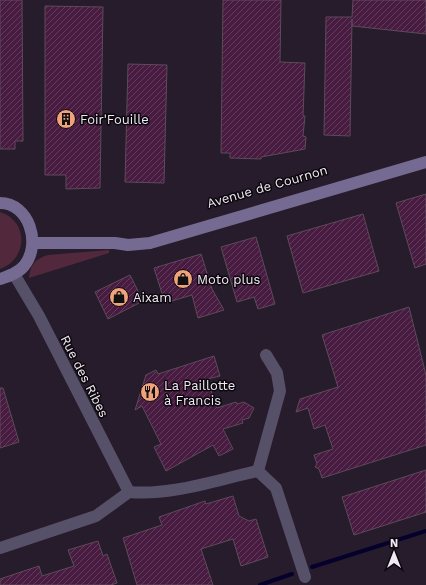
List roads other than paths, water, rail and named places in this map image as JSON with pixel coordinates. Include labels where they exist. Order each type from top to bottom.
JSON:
[{"type":"main road","name":"Avenue de Cournon","points":[[115,243],[194,222],[426,155]]},
{"type":"main road","name":"Avenue de Cournon","points":[[33,243],[115,243],[128,245],[150,243],[426,162]]},
{"type":"main road","points":[[0,203],[4,203],[20,211],[30,225],[33,243],[31,255],[24,266],[14,274],[0,279]]},
{"type":"street","name":"Rue des Ribes","points":[[14,274],[39,316],[129,492]]},
{"type":"street","points":[[258,471],[280,391],[277,373],[266,355]]},
{"type":"street","points":[[0,548],[96,516],[129,492],[140,493],[172,490],[258,471]]},
{"type":"street","points":[[258,471],[276,488],[305,577]]},
{"type":"waterway","points":[[312,567],[426,531]]},
{"type":"waterway","points":[[260,585],[292,574]]},
{"type":"place","name":"Foir'Fouille","points":[[66,119]]},
{"type":"place","name":"Moto plus","points":[[183,279]]},
{"type":"place","name":"Aixam","points":[[119,297]]},
{"type":"place","name":"La Paillotte à Francis","points":[[150,392]]}]
